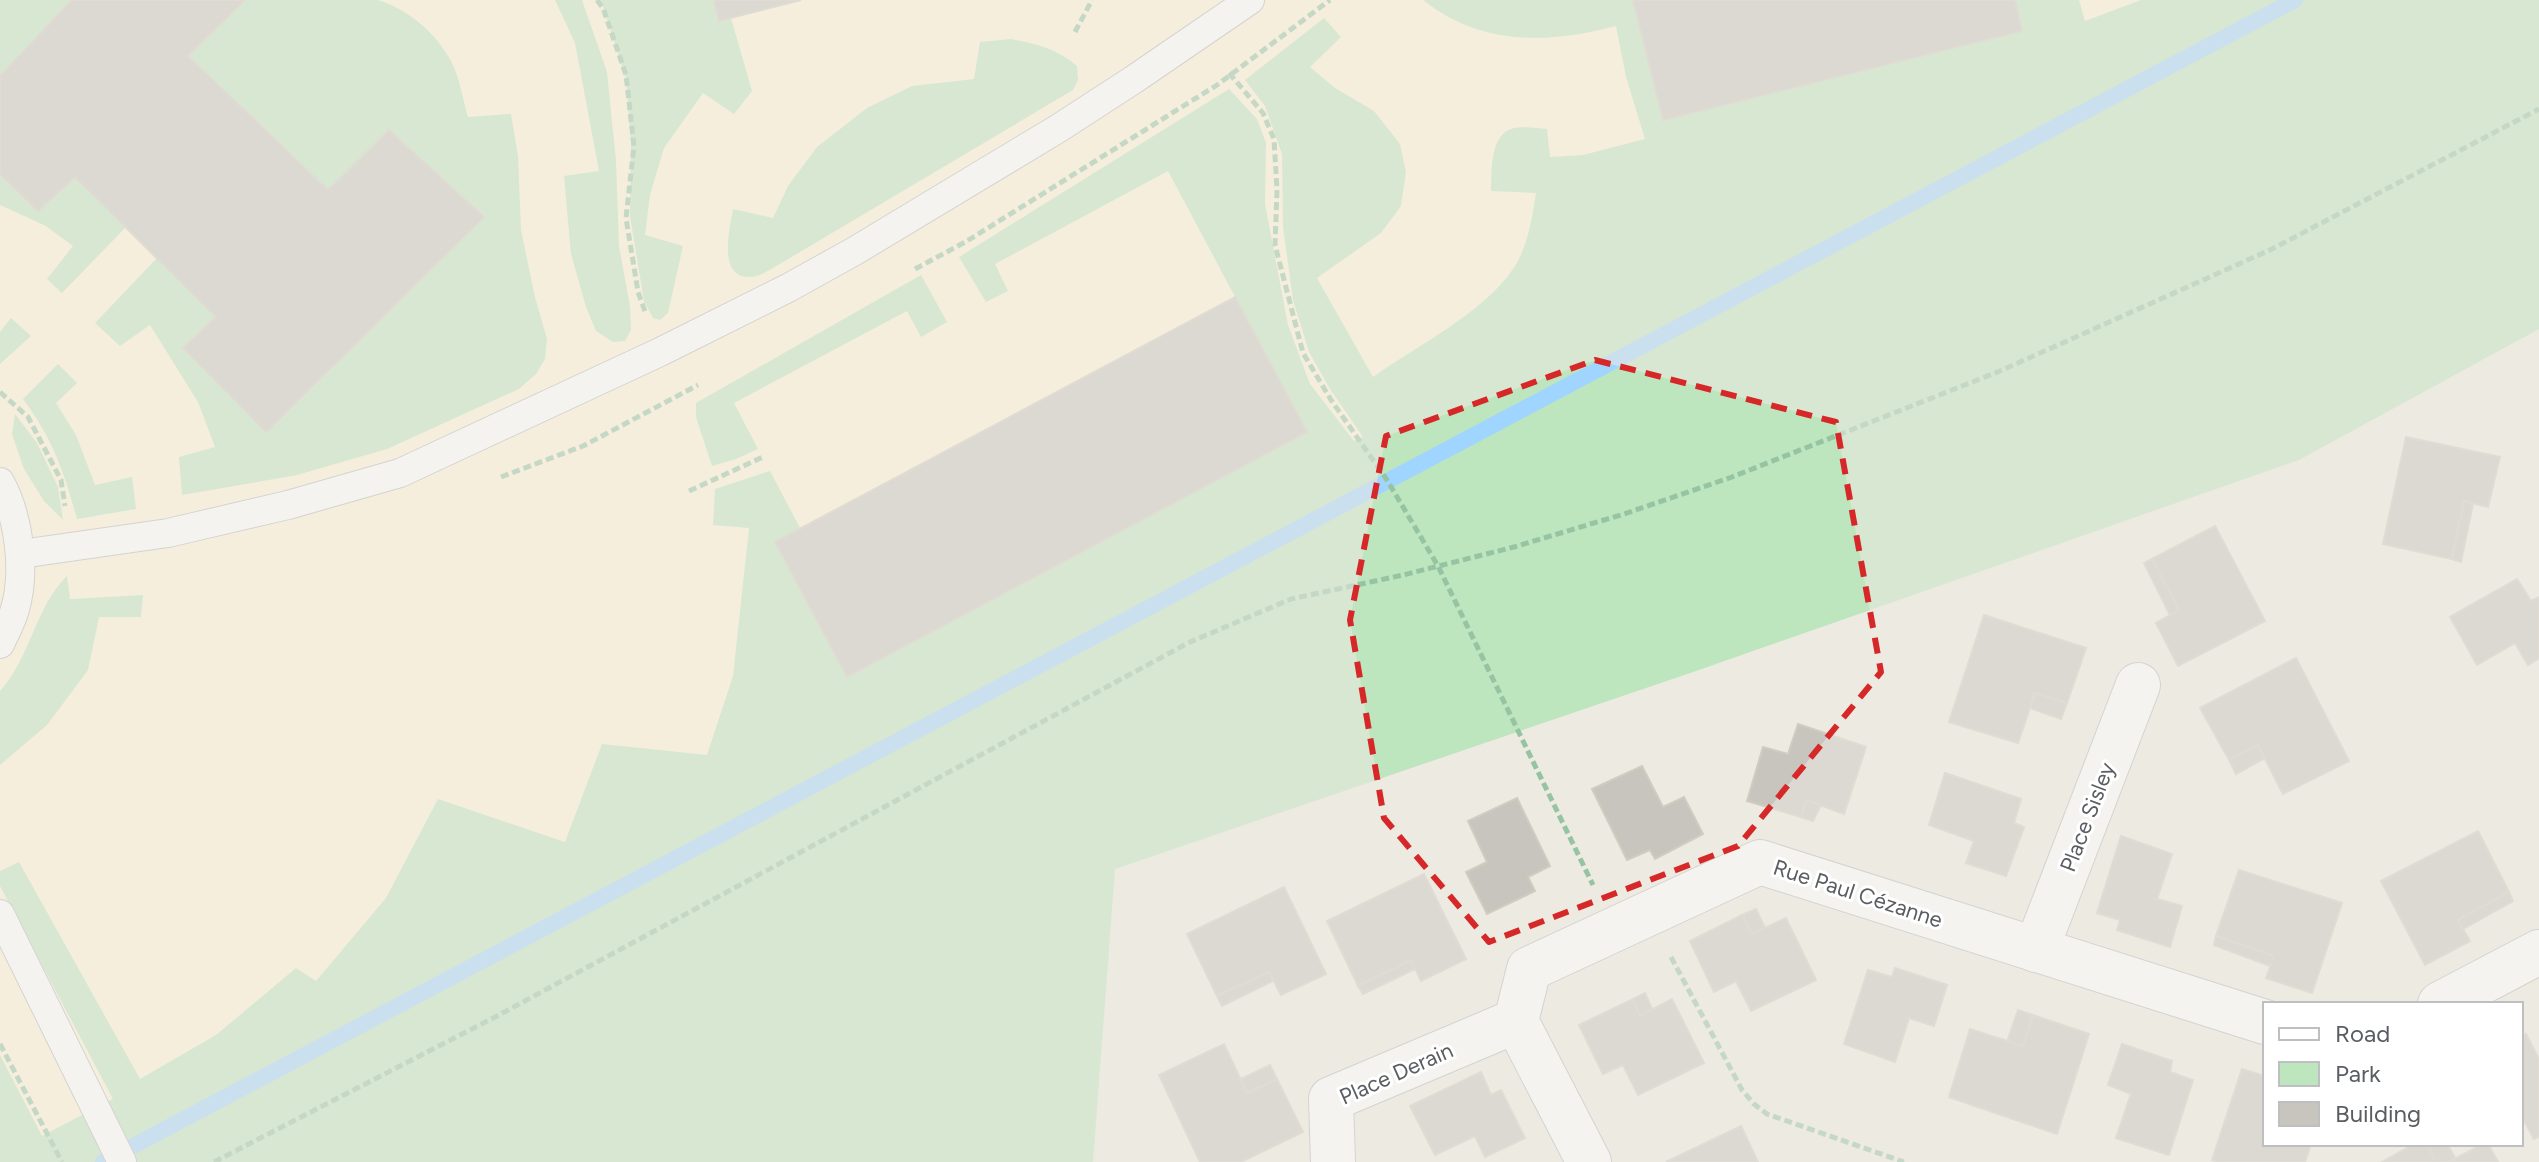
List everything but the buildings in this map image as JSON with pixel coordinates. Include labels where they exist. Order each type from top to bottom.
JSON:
[{"type":"street","name":"Place Sisley","points":[[2036,950],[2138,685]]},
{"type":"street","name":"Rue Paul Cézanne","points":[[1516,1021],[1529,969],[1760,862],[2263,1021]]},
{"type":"street","points":[[2444,1002],[2539,952]]},
{"type":"street","name":"Place Derain","points":[[1333,1162],[1331,1099],[1516,1021]]},
{"type":"street","points":[[1516,1021],[1589,1162]]},
{"type":"lane","points":[[21,554],[168,533],[288,505],[400,473],[660,352],[853,252],[1059,128],[1250,0]]},
{"type":"lane","points":[[0,482],[10,499],[21,554],[15,609],[0,644]]},
{"type":"lane","points":[[0,914],[122,1162]]},
{"type":"path","points":[[597,0],[603,8],[626,75],[634,146],[626,218],[638,292],[660,352]]},
{"type":"path","points":[[1075,32],[1092,0]]},
{"type":"path","points":[[1198,34],[1263,113],[1274,139],[1277,190],[1275,245],[1303,353],[1331,400],[1387,480],[1438,566],[1542,783],[1754,1104],[1767,1114],[1904,1162]]},
{"type":"path","points":[[214,1162],[497,1016],[1190,642],[1291,599],[1514,547],[1624,514],[1719,482],[2000,371],[2270,250],[2539,109]]},
{"type":"path","points":[[689,491],[765,456]]},
{"type":"path","points":[[0,1044],[62,1162]]},
{"type":"highlighted area","points":[[1595,360],[1836,422],[1881,672],[1738,846],[1489,942],[1384,818],[1350,620],[1386,436]]},
{"type":"shaded area","points":[[0,0],[2186,0],[0,1158]]},
{"type":"green space","points":[[0,0],[72,0],[0,76]]},
{"type":"green space","points":[[245,0],[378,0],[390,4],[421,24],[446,52],[457,76],[468,117],[511,114],[518,156],[521,230],[547,339],[545,359],[536,374],[519,389],[387,449],[297,475],[182,495],[179,457],[215,447],[198,402],[150,325],[120,346],[95,323],[157,258],[216,317],[183,349],[266,431],[483,217],[389,130],[328,190],[188,56]]},
{"type":"green space","points":[[555,0],[582,0],[607,72],[616,161],[619,246],[630,306],[631,330],[625,341],[613,342],[596,331],[571,254],[564,176],[599,171],[575,43]]},
{"type":"green space","points":[[601,0],[714,0],[719,21],[731,18],[752,91],[734,114],[703,93],[664,148],[650,195],[645,235],[683,246],[668,313],[660,320],[653,318],[644,301],[630,216],[631,145],[626,79]]},
{"type":"green space","points":[[1423,0],[1633,0],[1664,120],[2022,31],[2015,0],[2079,0],[2085,21],[2141,0],[2539,0],[2539,329],[2299,460],[1696,671],[1115,869],[1093,1162],[0,1162],[0,1055],[42,1136],[113,1099],[0,886],[0,871],[19,862],[140,1079],[216,1035],[296,968],[316,981],[386,898],[438,799],[565,842],[602,744],[707,755],[733,676],[749,528],[713,525],[715,489],[770,471],[800,528],[775,542],[848,677],[1307,432],[1168,171],[995,264],[1008,291],[986,302],[959,257],[1229,89],[1257,119],[1266,143],[1265,204],[1288,325],[1310,384],[1354,441],[1363,437],[1309,352],[1293,300],[1283,227],[1282,154],[1265,106],[1245,80],[1324,18],[1341,37],[1310,67],[1335,88],[1374,111],[1400,144],[1406,172],[1401,206],[1381,233],[1317,278],[1373,377],[1467,315],[1500,285],[1518,260],[1529,232],[1536,193],[1491,191],[1496,145],[1506,132],[1522,127],[1547,129],[1550,157],[1583,155],[1645,139],[1626,77],[1616,26],[1565,36],[1515,37],[1468,26]]},
{"type":"green space","points":[[1011,39],[1038,45],[1070,60],[1077,66],[1078,80],[1073,90],[764,273],[749,277],[739,275],[733,269],[729,260],[728,238],[733,209],[773,218],[788,186],[817,147],[867,108],[912,86],[974,79],[980,42]]},
{"type":"green space","points":[[0,174],[38,210],[75,177],[126,227],[62,293],[47,279],[73,246],[46,226],[0,205]]},
{"type":"green space","points":[[921,275],[947,322],[921,337],[907,311],[734,403],[758,449],[712,466],[696,417],[696,403]]},
{"type":"green space","points":[[11,318],[31,336],[0,364],[0,332]]},
{"type":"green space","points":[[58,364],[77,383],[56,403],[76,435],[95,485],[132,477],[136,509],[77,519],[56,456],[23,399]]},
{"type":"green space","points":[[15,414],[37,443],[58,487],[63,520],[44,501],[24,469],[12,434]]},
{"type":"green space","points":[[67,576],[70,599],[143,595],[141,617],[99,617],[88,670],[47,725],[0,765],[0,691],[19,663],[47,603]]},
{"type":"waterway","points":[[103,1162],[2295,0]]}]
